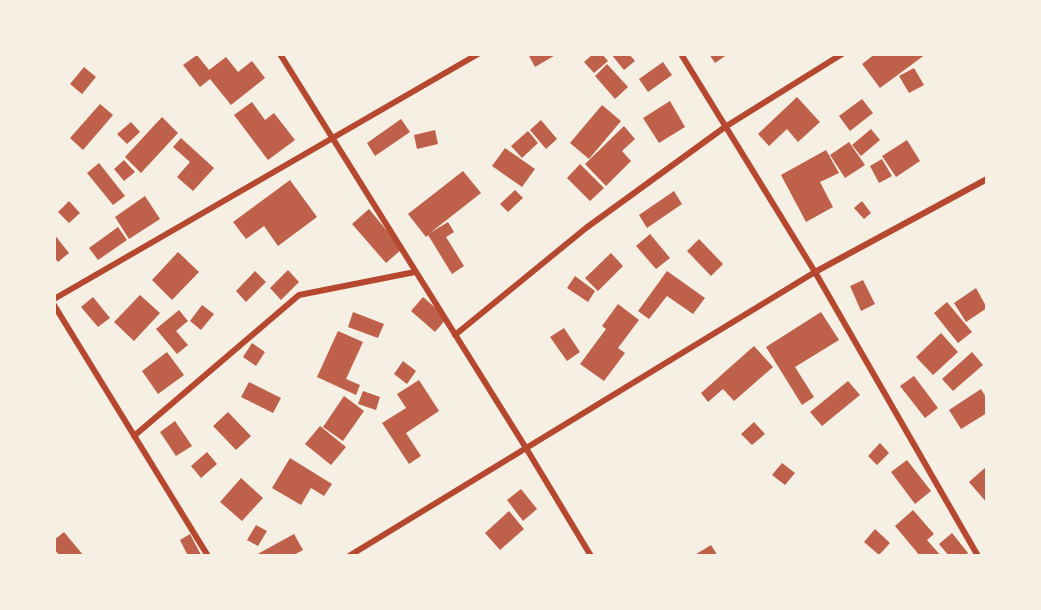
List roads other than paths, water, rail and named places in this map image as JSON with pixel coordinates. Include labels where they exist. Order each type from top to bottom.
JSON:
[{"type":"street","points":[[280,54],[591,556]]},
{"type":"street","points":[[54,299],[478,54]]},
{"type":"street","points":[[681,54],[815,272],[978,556]]},
{"type":"street","points":[[455,335],[586,228],[725,127],[842,54]]},
{"type":"street","points":[[349,556],[815,272],[987,179]]},
{"type":"street","points":[[134,436],[299,294],[415,272]]},
{"type":"street","points":[[54,305],[208,556]]}]
